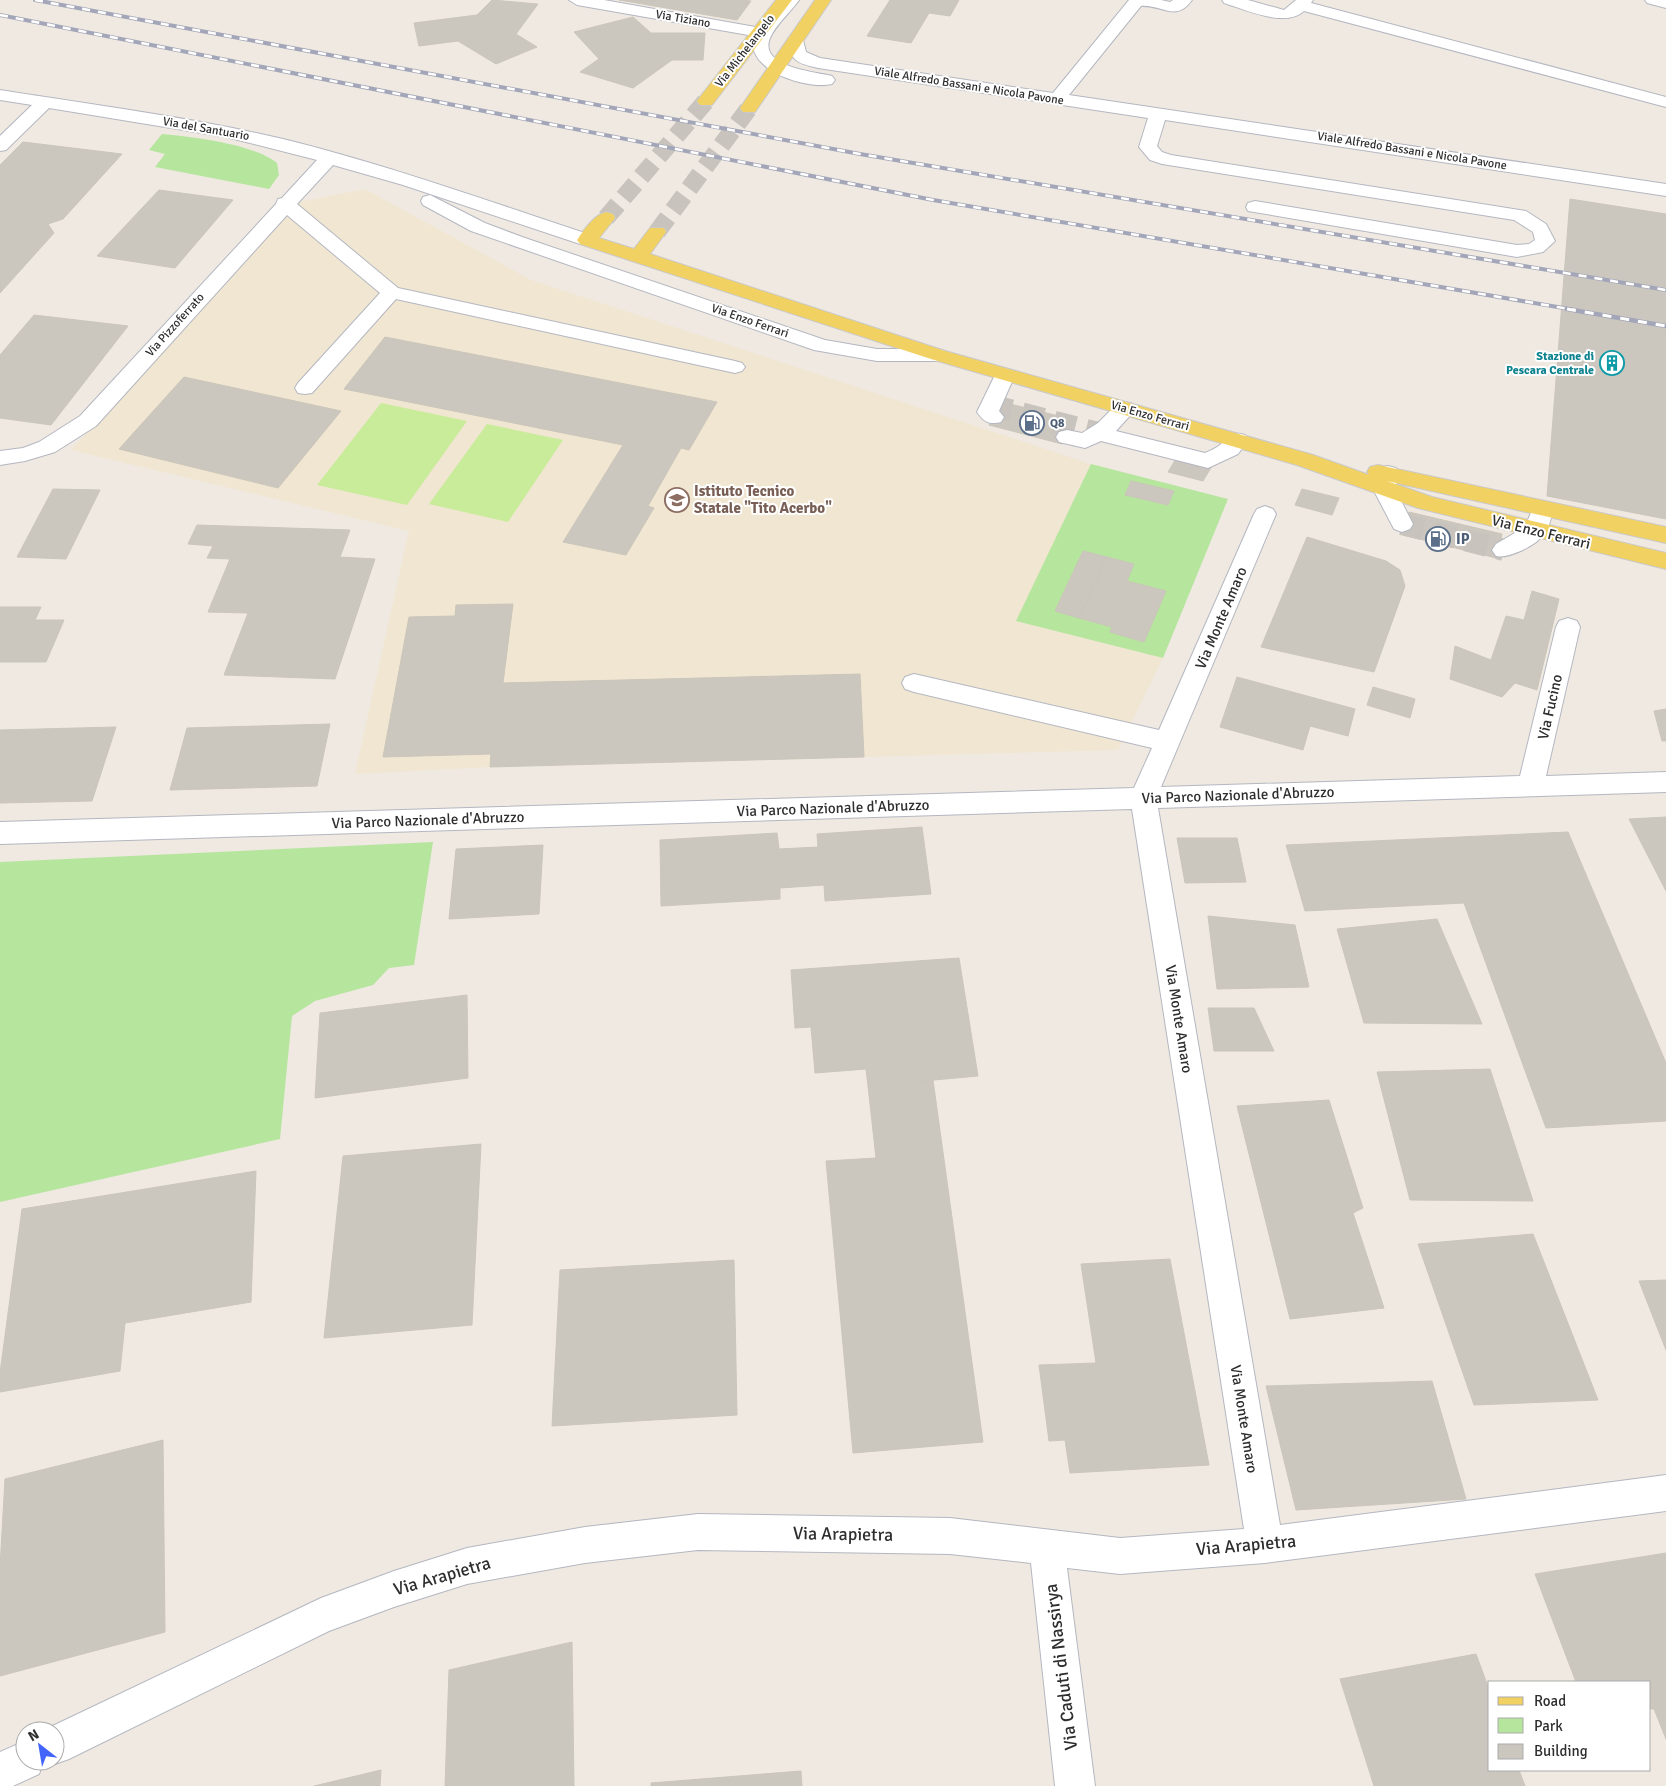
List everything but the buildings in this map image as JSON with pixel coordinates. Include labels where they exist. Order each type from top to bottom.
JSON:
[{"type":"main road","name":"Via Michelangelo","points":[[706,101],[784,0]]},
{"type":"main road","points":[[749,108],[823,0]]},
{"type":"main road","points":[[587,240],[606,218]]},
{"type":"main road","points":[[640,256],[657,232]]},
{"type":"main road","name":"Via Enzo Ferrari","points":[[587,240],[1005,375],[1305,460],[1386,481],[1543,508],[1666,535]]},
{"type":"main road","name":"Via Enzo Ferrari","points":[[1386,481],[1426,503],[1535,531],[1666,561]]},
{"type":"street","name":"Via Tiziano","points":[[577,0],[759,32]]},
{"type":"street","name":"Via Michelangelo","points":[[777,67],[765,58],[760,44],[765,33],[791,0]]},
{"type":"street","points":[[1230,0],[1284,15],[1292,13],[1303,2],[1666,102]]},
{"type":"street","points":[[1653,0],[1666,3]]},
{"type":"street","points":[[1058,105],[1136,2],[1178,4]]},
{"type":"street","name":"Viale Alfredo Bassani e Nicola Pavone","points":[[796,39],[798,54],[813,62],[1058,105],[1158,115],[1302,134],[1666,190]]},
{"type":"street","name":"Viale Alfredo Bassani e Nicola Pavone","points":[[777,67],[810,78],[1019,108],[1058,105]]},
{"type":"street","name":"Viale Alfredo Bassani e Nicola Pavone","points":[[763,89],[782,81],[810,78]]},
{"type":"street","name":"Via del Santuario","points":[[0,94],[226,132],[329,158],[408,181],[587,240]]},
{"type":"street","points":[[0,146],[46,102]]},
{"type":"street","points":[[1158,115],[1148,146],[1156,156],[1168,160],[1519,215],[1534,223],[1543,232],[1545,241],[1542,246],[1517,251],[1255,207]]},
{"type":"street","name":"Via Pizzoferrato","points":[[0,458],[22,456],[51,447],[88,421],[285,203],[329,158]]},
{"type":"street","name":"Via del Santuario","points":[[408,181],[437,206],[478,227],[567,259]]},
{"type":"street","points":[[285,203],[391,292],[735,367]]},
{"type":"street","name":"Via Enzo Ferrari","points":[[567,259],[821,346],[877,355],[938,354]]},
{"type":"street","points":[[305,388],[391,292]]},
{"type":"street","points":[[993,417],[988,412],[990,405],[1005,375]]},
{"type":"street","points":[[1067,436],[1086,441],[1106,428],[1125,409]]},
{"type":"street","points":[[1098,433],[1208,461],[1230,450],[1237,440]]},
{"type":"street","points":[[1386,481],[1402,524]]},
{"type":"street","points":[[1504,550],[1535,531],[1543,508]]},
{"type":"street","name":"Via Monte Amaro","points":[[1264,1545],[1143,798],[1265,514]]},
{"type":"street","name":"Via Fucino","points":[[1531,786],[1568,627]]},
{"type":"street","points":[[914,683],[1168,742]]},
{"type":"street","name":"Via Parco Nazionale d'Abruzzo","points":[[0,834],[1666,782]]},
{"type":"street","name":"Via Arapietra","points":[[65,1740],[322,1616],[394,1589],[467,1566],[585,1544],[698,1532],[950,1536],[1047,1549],[1120,1556],[1264,1545],[1666,1493]]},
{"type":"street","name":"Via Caduti di Nassirya","points":[[1047,1549],[1075,1786]]},
{"type":"street","points":[[0,1772],[15,1765]]},
{"type":"shaded area","name":"Istituto Tecnico Statale \"Tito Acerbo\"","points":[[365,189],[531,280],[1091,464],[1017,621],[1163,658],[1118,750],[490,767],[355,774],[409,531],[71,450],[299,202]]},
{"type":"green space","points":[[162,134],[239,146],[266,156],[277,163],[279,175],[269,189],[155,167],[165,154],[149,150]]},
{"type":"green space","points":[[381,403],[467,421],[407,505],[317,485]]},
{"type":"green space","points":[[487,424],[563,440],[508,522],[429,504]]},
{"type":"green space","points":[[1091,464],[1228,499],[1163,658],[1016,621]]},
{"type":"green space","points":[[433,842],[414,965],[389,968],[373,985],[315,1001],[292,1016],[280,1139],[0,1202],[0,862]]},
{"type":"tunnel","points":[[606,218],[706,101]]},
{"type":"tunnel","points":[[657,232],[749,108]]},
{"type":"tunnel","points":[[990,405],[1098,433]]},
{"type":"tunnel","points":[[1402,524],[1504,550]]},
{"type":"railway","points":[[35,0],[860,154],[1666,290]]},
{"type":"railway","points":[[0,15],[933,200],[1575,310]]},
{"type":"railway","points":[[1567,309],[1666,326]]},
{"type":"place","name":"Stazione di Pescara Centrale","points":[[1612,363]]},
{"type":"place","name":"Q8","points":[[1032,423]]},
{"type":"place","name":"Istituto Tecnico Statale \"Tito Acerbo\"","points":[[677,500]]},
{"type":"place","name":"IP","points":[[1438,539]]}]
